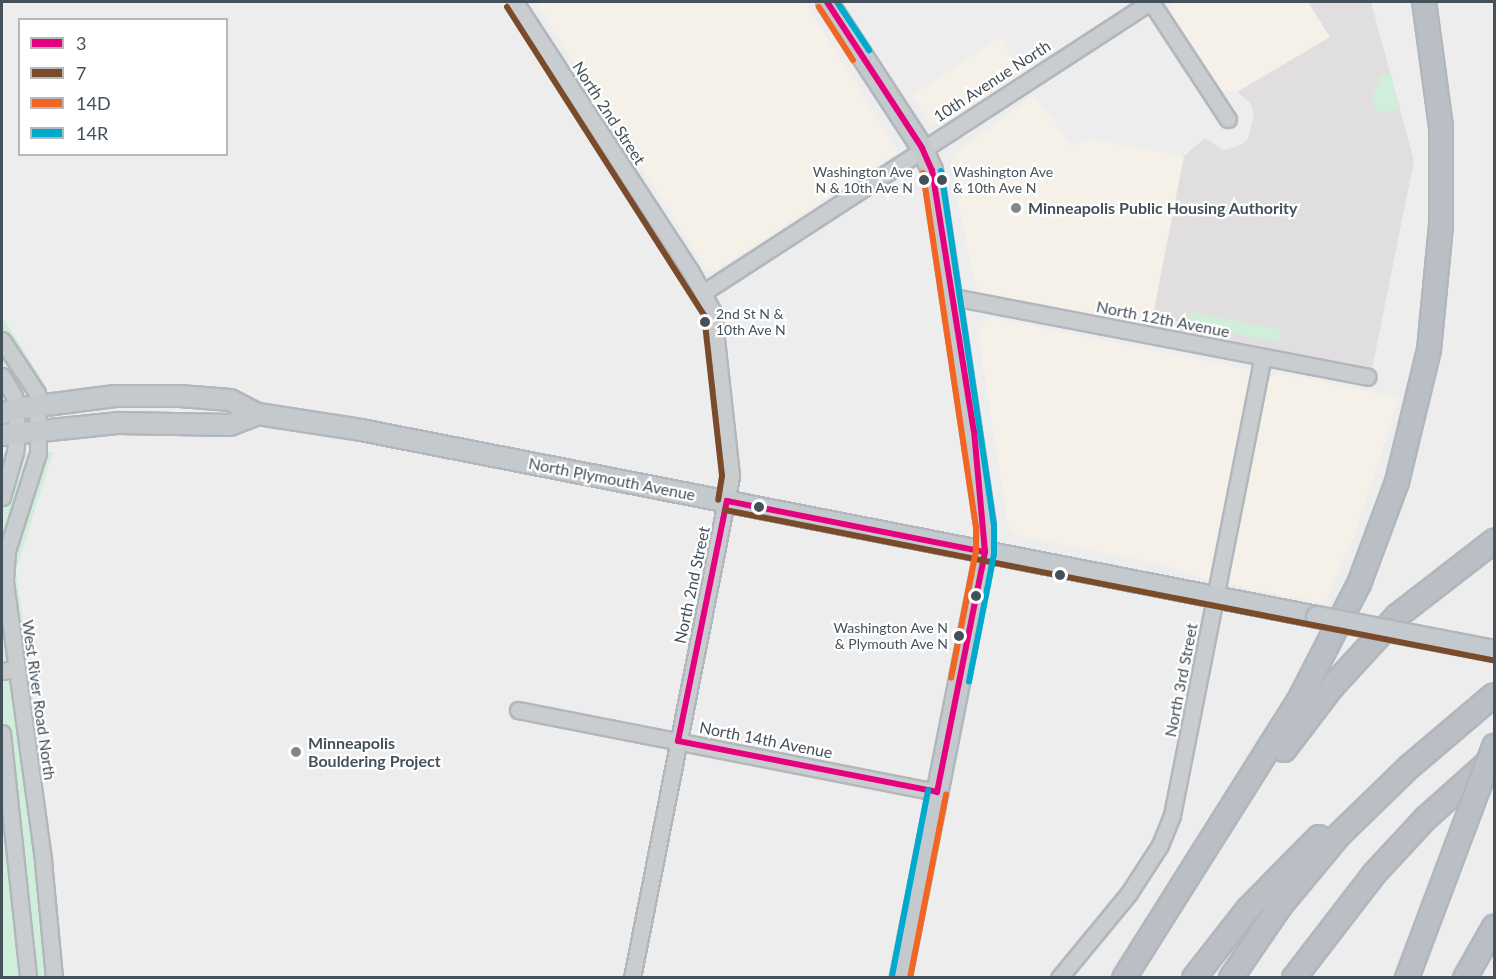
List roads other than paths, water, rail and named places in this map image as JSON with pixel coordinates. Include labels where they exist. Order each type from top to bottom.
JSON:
[{"type":"highway","points":[[1125,978],[1304,692],[1359,584],[1397,482],[1423,382],[1440,259],[1441,127],[1424,2]]},
{"type":"highway","points":[[1125,978],[1259,784],[1332,687],[1397,616],[1494,541]]},
{"type":"highway","points":[[1194,978],[1248,909],[1324,833],[1494,695]]},
{"type":"highway","points":[[1231,978],[1322,854],[1360,813],[1444,737]]},
{"type":"highway","points":[[1407,978],[1494,746]]},
{"type":"highway","points":[[1294,978],[1374,874],[1426,818],[1494,757]]},
{"type":"highway","points":[[1465,978],[1494,927]]},
{"type":"main road","points":[[826,2],[922,148],[932,170],[974,431],[985,552],[901,978]]},
{"type":"main road","name":"North Plymouth Avenue","points":[[8,411],[115,396],[180,396],[230,400],[258,414],[361,430],[1494,651]]},
{"type":"main road","points":[[9,434],[119,423],[230,425],[258,414]]},
{"type":"street","name":"North 2nd Street","points":[[515,2],[704,292],[713,312],[731,476],[632,978]]},
{"type":"street","name":"10th Avenue North","points":[[704,292],[922,148],[1150,2]]},
{"type":"street","points":[[1150,2],[1228,119]]},
{"type":"street","name":"North 12th Avenue","points":[[953,297],[1367,377]]},
{"type":"street","name":"West River Road North","points":[[2,340],[37,393],[38,405],[38,453],[7,551],[5,582],[9,670],[43,861],[54,978]]},
{"type":"street","name":"North 3rd Street","points":[[1059,978],[1129,893],[1167,831],[1217,597],[1263,357]]},
{"type":"street","points":[[2,376],[14,396],[8,411],[9,434],[15,452],[2,496]]},
{"type":"street","name":"North 14th Avenue","points":[[518,710],[937,792]]},
{"type":"street","points":[[2,733],[18,863],[28,978]]},
{"type":"street","points":[[18,863],[43,861]]},
{"type":"place","name":"Washington Ave N & 10th Ave N","points":[[924,180]]},
{"type":"place","name":"Washington Ave & 10th Ave N","points":[[942,180]]},
{"type":"place","name":"Minneapolis Public Housing Authority","points":[[1016,208]]},
{"type":"place","name":"2nd St N & 10th Ave N","points":[[705,322]]},
{"type":"place","name":"Washington Ave N & Plymouth Ave N","points":[[959,636]]},
{"type":"place","name":"Minneapolis Bouldering Project","points":[[296,752]]}]
